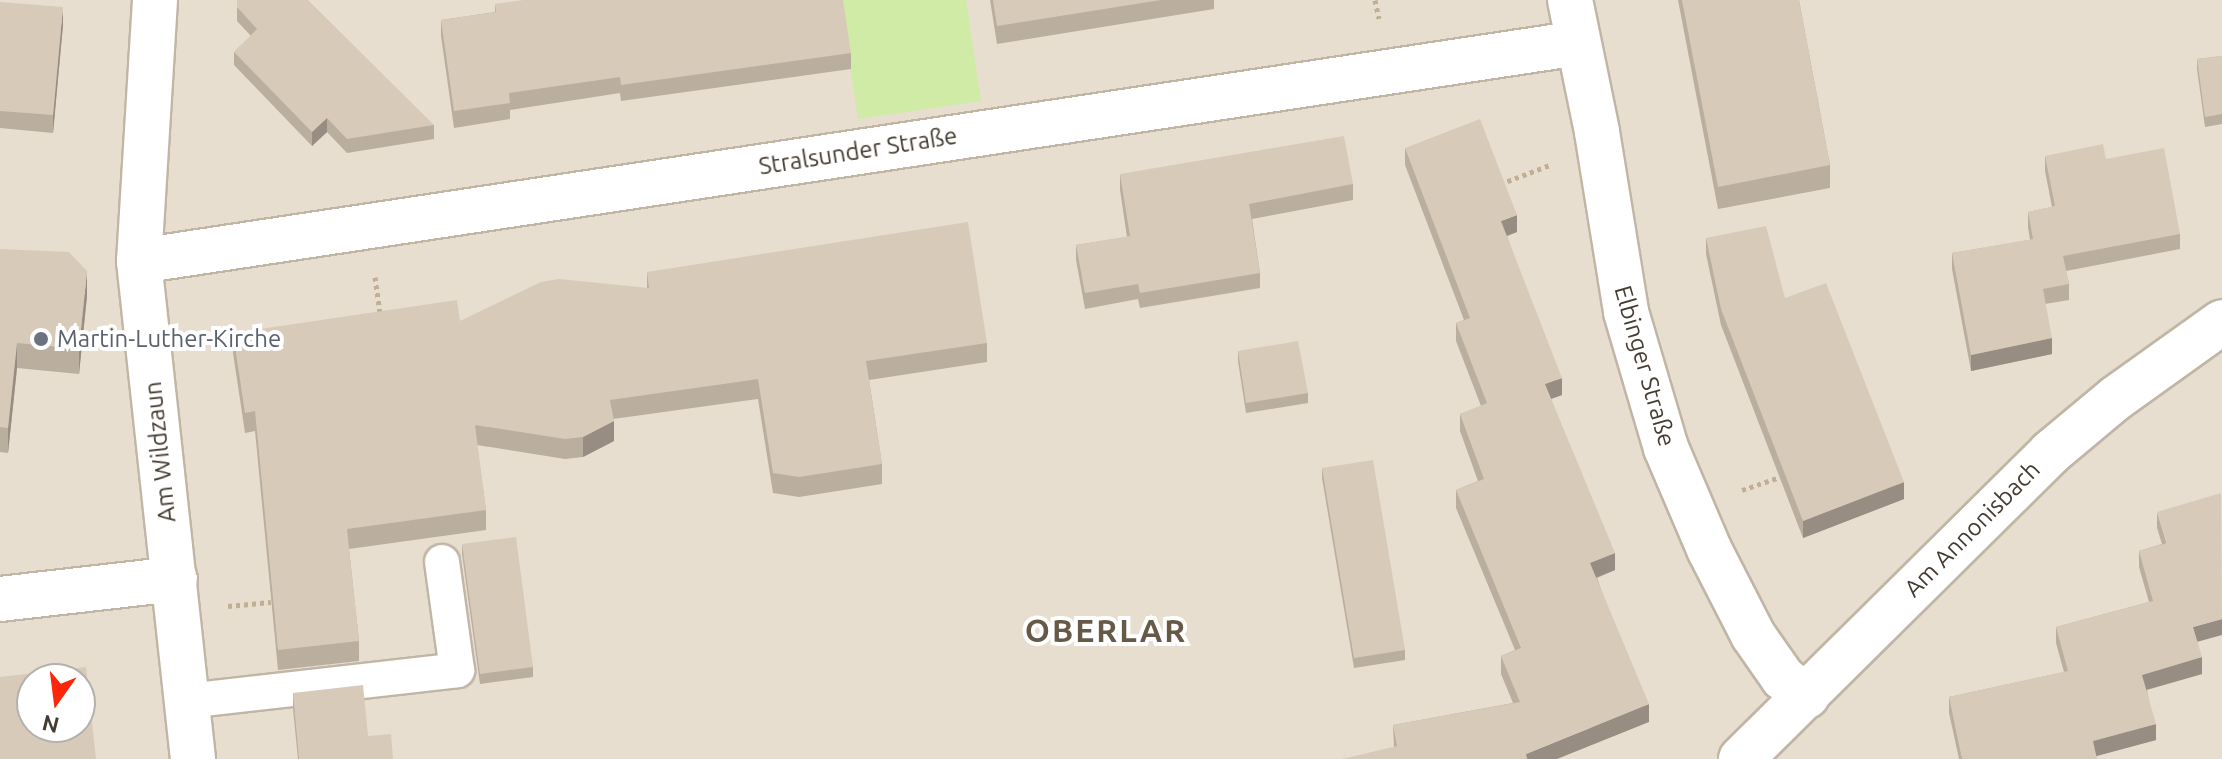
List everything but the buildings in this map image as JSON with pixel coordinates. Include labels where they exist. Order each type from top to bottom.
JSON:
[{"type":"street","name":"Am Wildzaun","points":[[155,0],[139,261],[193,759]]},
{"type":"street","name":"Elbinger Straße","points":[[1570,0],[1597,132],[1626,312],[1666,448],[1709,549],[1753,635],[1783,678],[1807,696]]},
{"type":"street","name":"Stralsunder Straße","points":[[139,261],[1578,43]]},
{"type":"street","name":"Am Annonisbach","points":[[1741,759],[2050,453],[2116,398],[2222,322]]},
{"type":"street","points":[[0,599],[175,579]]},
{"type":"lane","points":[[187,701],[457,670],[442,562]]},
{"type":"shaded area","points":[[0,0],[2222,0],[2222,759],[0,759]]},
{"type":"green space","points":[[840,0],[966,0],[981,101],[858,119]]},
{"type":"place","name":"Martin-Luther-Kirche","points":[[41,339]]},
{"type":"district","name":"OBERLAR","points":[[1106,630]]}]
